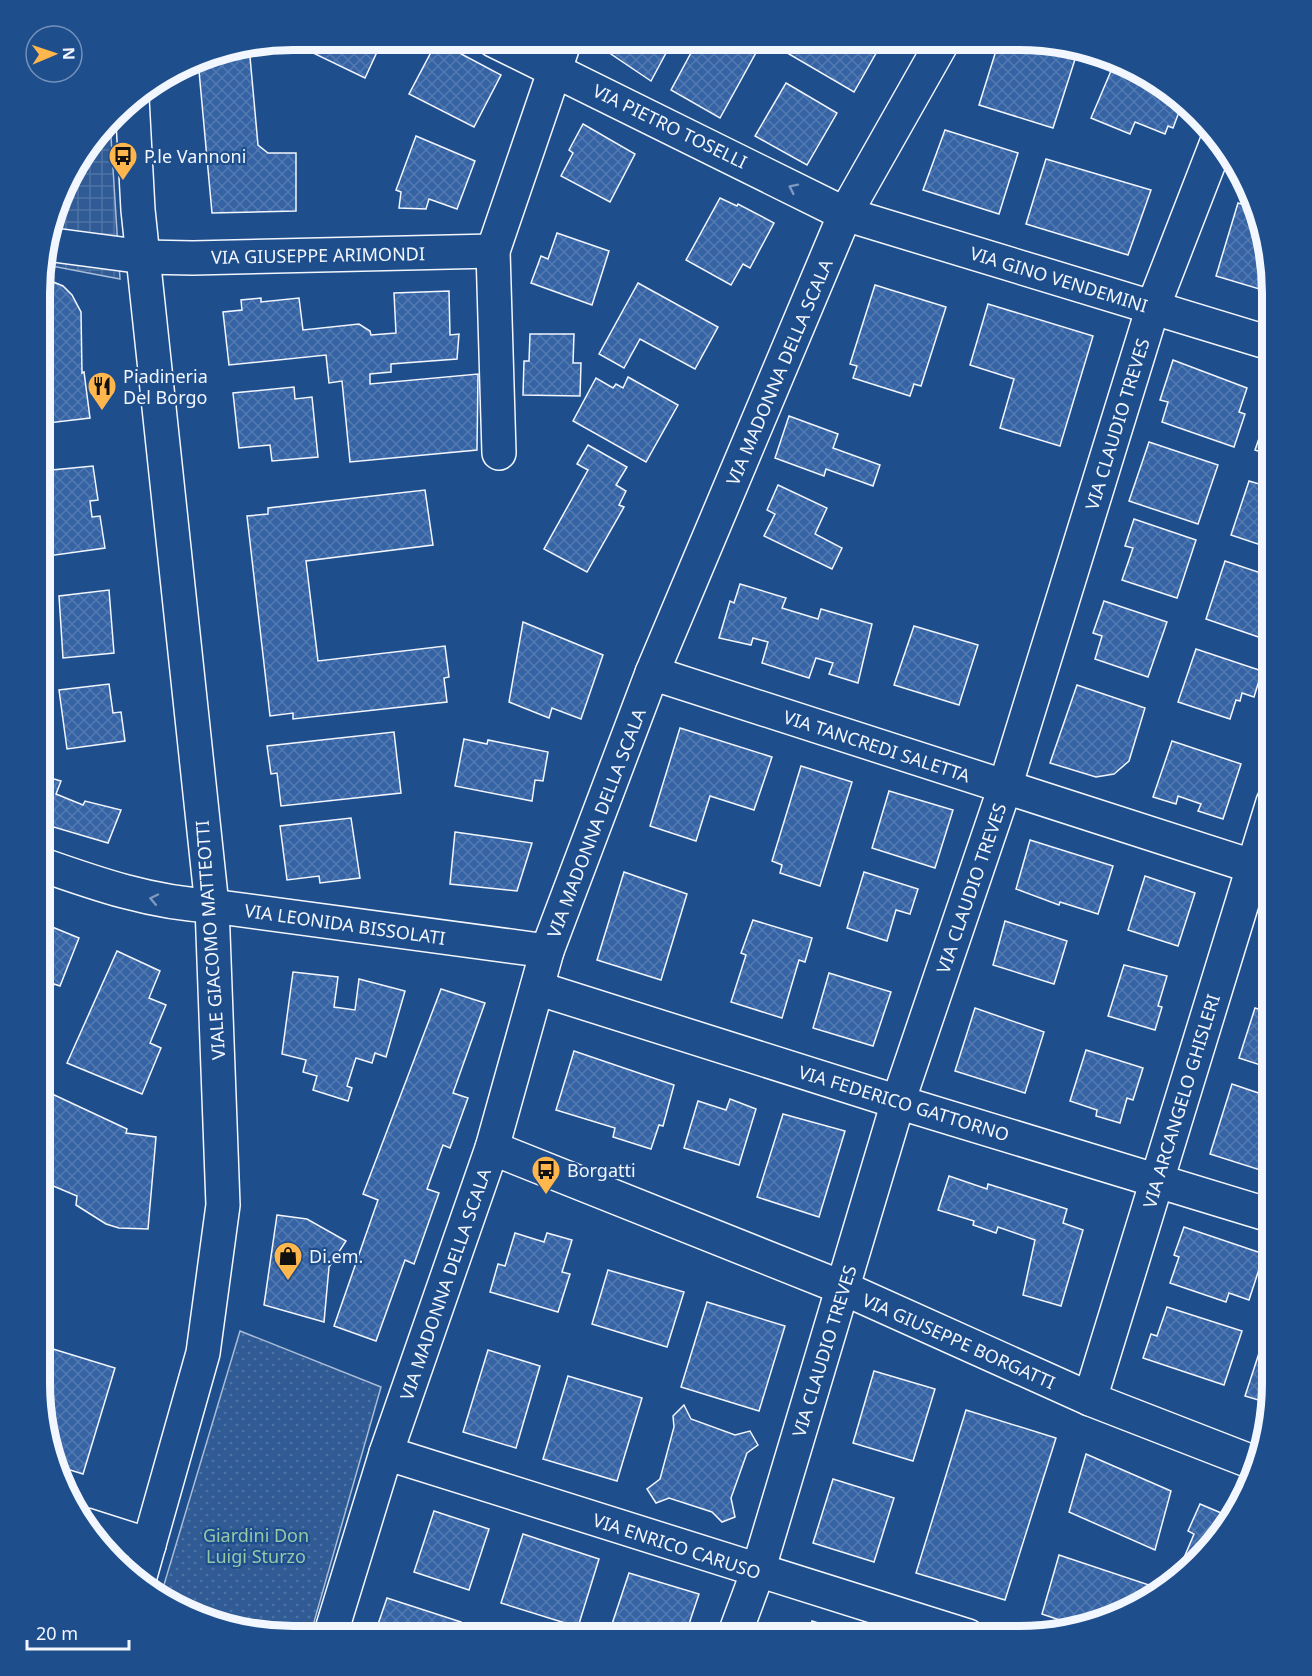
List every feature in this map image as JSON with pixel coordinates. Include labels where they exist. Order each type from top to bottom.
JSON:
[{"type":"street","name":"VIA PIETRO TOSELLI","points":[[538,50],[560,55],[845,214]]},
{"type":"street","name":"VIA MADONNA DELLA SCALA","points":[[333,1626],[386,1453],[492,1148],[547,951],[652,674],[845,214],[939,50]]},
{"type":"street","points":[[499,453],[493,251],[560,55]]},
{"type":"street","name":"VIALE GIACOMO MATTEOTTI","points":[[133,109],[144,257],[212,906],[223,1205],[203,1353],[141,1573]]},
{"type":"street","name":"VIA CLAUDIO TREVES","points":[[738,1626],[758,1571],[898,1102],[1005,787],[1153,307],[1214,146]]},
{"type":"street","name":"VIA GINO VENDEMINI","points":[[845,214],[1262,341]]},
{"type":"street","name":"VIA GIUSEPPE ARIMONDI","points":[[54,245],[144,257],[493,251]]},
{"type":"street","name":"VIA TANCREDI SALETTA","points":[[652,674],[1262,870]]},
{"type":"street","name":"VIA LEONIDA BISSOLATI","points":[[50,868],[120,892],[179,905],[212,906],[547,951]]},
{"type":"street","name":"VIA ARCANGELO GHISLERI","points":[[1090,1399],[1156,1181],[1262,870]]},
{"type":"street","name":"VIA FEDERICO GATTORNO","points":[[537,988],[898,1102],[1262,1213]]},
{"type":"street","name":"VIA GIUSEPPE BORGATTI","points":[[492,1148],[843,1288],[1090,1399],[1250,1461]]},
{"type":"street","name":"VIA ENRICO CARUSO","points":[[386,1453],[936,1626]]},
{"type":"street","points":[[97,1529],[149,1545]]},
{"type":"green space","name":"Giardini Don Luigi Sturzo","points":[[240,1331],[381,1387],[313,1626],[276,1626],[245,1622],[214,1614],[163,1589]]},
{"type":"shaded area","points":[[111,131],[120,279],[51,266],[58,229],[68,199],[90,157]]},
{"type":"building","points":[[314,50],[378,50],[365,78],[313,53]]},
{"type":"building","points":[[432,50],[454,50],[501,75],[474,127],[409,94]]},
{"type":"building","points":[[605,50],[668,50],[651,81]]},
{"type":"building","points":[[693,50],[757,50],[720,118],[671,90]]},
{"type":"building","points":[[782,50],[878,50],[854,92]]},
{"type":"building","points":[[996,50],[1036,50],[1076,56],[1053,128],[979,105]]},
{"type":"building","points":[[250,53],[258,145],[268,153],[296,153],[296,211],[212,213],[199,68]]},
{"type":"building","points":[[1112,68],[1155,90],[1180,110],[1173,128],[1168,126],[1165,134],[1135,122],[1130,134],[1091,118]]},
{"type":"building","points":[[786,83],[837,113],[807,165],[755,136]]},
{"type":"building","points":[[583,124],[635,154],[610,202],[561,176],[573,153],[569,150]]},
{"type":"building","points":[[945,130],[1018,153],[999,214],[923,190]]},
{"type":"building","points":[[416,136],[475,161],[457,209],[429,199],[426,209],[399,208],[401,192],[396,190]]},
{"type":"building","points":[[1046,159],[1151,190],[1128,255],[1026,224]]},
{"type":"building","points":[[720,198],[737,206],[738,204],[774,223],[750,268],[743,264],[731,285],[686,260]]},
{"type":"building","points":[[1238,203],[1247,206],[1258,245],[1262,290],[1216,276]]},
{"type":"building","points":[[557,233],[609,251],[592,305],[531,283],[541,256],[548,259]]},
{"type":"building","points":[[50,281],[63,286],[72,295],[81,312],[82,373],[84,372],[90,418],[50,423]]},
{"type":"building","points":[[638,283],[718,327],[695,369],[640,339],[624,368],[599,354]]},
{"type":"building","points":[[875,285],[946,307],[921,386],[914,384],[910,396],[853,378],[857,366],[850,364]]},
{"type":"building","points":[[449,291],[450,335],[459,334],[457,359],[391,364],[391,372],[370,374],[370,384],[478,374],[477,450],[350,462],[342,381],[329,383],[326,355],[229,365],[223,312],[242,310],[241,300],[261,298],[261,302],[299,298],[303,330],[359,324],[370,331],[371,335],[396,333],[394,293]]},
{"type":"building","points":[[988,304],[1093,336],[1060,446],[1000,428],[1014,379],[970,365]]},
{"type":"building","points":[[530,334],[574,334],[573,363],[581,363],[580,396],[523,395],[524,361],[529,361]]},
{"type":"building","points":[[1173,360],[1247,388],[1239,412],[1245,414],[1234,447],[1162,422],[1168,402],[1160,400]]},
{"type":"building","points":[[628,377],[678,405],[646,462],[573,421],[596,378],[613,388],[616,384],[623,388]]},
{"type":"building","points":[[294,387],[295,399],[312,397],[318,457],[272,461],[270,445],[239,448],[233,393]]},
{"type":"building","points":[[789,416],[838,434],[833,448],[880,465],[873,486],[826,469],[824,476],[775,458]]},
{"type":"building","points":[[1262,430],[1262,452],[1255,450]]},
{"type":"building","points":[[1149,442],[1218,465],[1198,524],[1129,501]]},
{"type":"building","points":[[588,445],[627,467],[616,485],[626,491],[619,505],[624,507],[587,572],[544,549],[588,470],[577,464]]},
{"type":"building","points":[[93,466],[98,500],[90,501],[92,517],[100,516],[105,548],[50,556],[50,470]]},
{"type":"building","points":[[1249,481],[1262,485],[1262,545],[1231,535]]},
{"type":"building","points":[[778,485],[827,508],[815,534],[842,548],[832,569],[764,536],[775,514],[767,510]]},
{"type":"building","points":[[425,490],[433,545],[306,561],[318,661],[445,646],[449,677],[444,678],[447,702],[293,719],[293,713],[270,716],[247,516],[268,514],[268,508]]},
{"type":"building","points":[[1134,519],[1196,540],[1177,598],[1122,580],[1133,548],[1125,546]]},
{"type":"building","points":[[1225,561],[1262,573],[1262,638],[1206,619]]},
{"type":"building","points":[[740,584],[786,598],[782,608],[818,619],[821,609],[872,624],[858,683],[829,674],[833,663],[816,658],[809,678],[762,663],[768,642],[753,638],[751,645],[719,638],[730,601],[734,603]]},
{"type":"building","points":[[109,590],[114,653],[63,658],[59,596]]},
{"type":"building","points":[[1104,601],[1167,622],[1148,677],[1095,659],[1102,636],[1093,633]]},
{"type":"building","points":[[523,622],[603,655],[581,719],[552,708],[549,718],[509,702]]},
{"type":"building","points":[[914,626],[978,645],[959,705],[894,685]]},
{"type":"building","points":[[1196,649],[1262,671],[1254,697],[1242,693],[1240,701],[1236,700],[1230,719],[1178,702]]},
{"type":"building","points":[[109,684],[113,713],[121,712],[125,741],[67,749],[59,690]]},
{"type":"building","points":[[1077,685],[1145,708],[1129,761],[1114,774],[1096,777],[1050,763]]},
{"type":"building","points":[[680,728],[772,757],[754,810],[710,796],[696,841],[650,826]]},
{"type":"building","points":[[394,732],[401,793],[281,806],[277,773],[271,774],[267,746]]},
{"type":"building","points":[[464,739],[487,744],[488,740],[548,752],[543,781],[535,780],[532,801],[455,786]]},
{"type":"building","points":[[1172,741],[1241,764],[1223,819],[1198,811],[1201,804],[1178,796],[1176,804],[1153,797]]},
{"type":"building","points":[[801,766],[852,782],[820,886],[780,873],[782,865],[772,861]]},
{"type":"building","points":[[50,778],[61,781],[56,794],[83,805],[85,801],[121,810],[108,843],[50,826]]},
{"type":"building","points":[[889,791],[953,810],[935,868],[872,848]]},
{"type":"building","points":[[351,818],[360,878],[320,883],[319,876],[287,880],[280,826]]},
{"type":"building","points":[[455,832],[532,843],[517,891],[450,884]]},
{"type":"building","points":[[1030,840],[1113,866],[1098,914],[1060,902],[1059,905],[1016,889]]},
{"type":"building","points":[[624,872],[687,894],[661,980],[597,960]]},
{"type":"building","points":[[864,872],[918,889],[910,914],[896,910],[887,941],[847,928]]},
{"type":"building","points":[[1145,876],[1195,893],[1178,946],[1128,930]]},
{"type":"building","points":[[753,920],[812,938],[805,962],[799,960],[782,1018],[731,1002],[746,955],[741,953]]},
{"type":"building","points":[[1005,921],[1067,941],[1054,984],[993,965]]},
{"type":"building","points":[[50,926],[79,938],[60,986],[54,984],[50,994]]},
{"type":"building","points":[[117,951],[160,971],[149,998],[166,1005],[150,1043],[161,1048],[142,1094],[67,1063]]},
{"type":"building","points":[[1124,965],[1167,976],[1158,1006],[1162,1007],[1155,1030],[1108,1016]]},
{"type":"building","points":[[293,972],[338,977],[334,1007],[355,1010],[359,979],[405,991],[386,1057],[375,1053],[372,1063],[356,1058],[347,1086],[352,1088],[348,1101],[313,1090],[317,1076],[303,1072],[306,1060],[282,1054]]},
{"type":"building","points":[[829,973],[891,992],[873,1046],[813,1028]]},
{"type":"building","points":[[441,989],[485,1003],[453,1093],[468,1098],[450,1148],[443,1145],[427,1189],[439,1193],[414,1264],[405,1260],[376,1341],[334,1326],[378,1200],[363,1194]]},
{"type":"building","points":[[975,1008],[1044,1032],[1025,1093],[955,1071]]},
{"type":"building","points":[[1255,1008],[1262,1010],[1262,1065],[1239,1058]]},
{"type":"building","points":[[1086,1050],[1143,1068],[1133,1100],[1127,1098],[1120,1123],[1096,1116],[1097,1110],[1070,1101]]},
{"type":"building","points":[[574,1051],[674,1085],[663,1126],[659,1125],[651,1149],[613,1137],[615,1128],[556,1110]]},
{"type":"building","points":[[1232,1084],[1262,1094],[1262,1171],[1210,1154]]},
{"type":"building","points":[[50,1093],[127,1129],[126,1133],[156,1137],[148,1229],[119,1228],[106,1224],[76,1205],[77,1196],[50,1185]]},
{"type":"building","points":[[730,1099],[756,1109],[739,1165],[684,1148],[698,1101],[726,1110]]},
{"type":"building","points":[[783,1114],[845,1131],[819,1217],[757,1197]]},
{"type":"building","points":[[949,1176],[987,1189],[988,1184],[1067,1209],[1063,1223],[1083,1230],[1061,1306],[1023,1295],[1035,1240],[998,1227],[996,1233],[973,1225],[974,1221],[938,1210]]},
{"type":"building","points":[[277,1215],[307,1219],[346,1241],[329,1267],[324,1322],[264,1305]]},
{"type":"building","points":[[1184,1227],[1262,1253],[1262,1260],[1249,1300],[1229,1293],[1226,1302],[1170,1283],[1179,1257],[1174,1255]]},
{"type":"building","points":[[515,1233],[544,1242],[547,1233],[572,1240],[562,1272],[570,1274],[558,1312],[490,1292],[498,1264],[505,1266]]},
{"type":"building","points":[[608,1270],[684,1292],[667,1347],[592,1324]]},
{"type":"building","points":[[707,1302],[785,1326],[759,1411],[681,1387]]},
{"type":"building","points":[[1167,1307],[1242,1331],[1224,1385],[1143,1358],[1151,1334],[1157,1336]]},
{"type":"building","points":[[1262,1344],[1262,1401],[1245,1396]]},
{"type":"building","points":[[53,1349],[115,1368],[83,1474],[65,1468],[62,1462],[54,1431],[50,1400],[50,1359]]},
{"type":"building","points":[[488,1350],[540,1366],[516,1448],[463,1432]]},
{"type":"building","points":[[874,1371],[935,1389],[913,1461],[853,1443]]},
{"type":"building","points":[[568,1376],[642,1398],[617,1481],[543,1459]]},
{"type":"building","points":[[684,1405],[691,1419],[735,1435],[750,1431],[758,1445],[747,1453],[731,1498],[735,1517],[722,1522],[712,1512],[669,1498],[656,1503],[647,1489],[660,1479],[674,1427],[673,1416]]},
{"type":"building","points":[[966,1410],[1056,1438],[1005,1600],[916,1573]]},
{"type":"building","points":[[1086,1454],[1171,1491],[1155,1550],[1069,1512]]},
{"type":"building","points":[[833,1479],[894,1498],[874,1562],[813,1543]]},
{"type":"building","points":[[1200,1504],[1225,1514],[1202,1544],[1181,1565],[1194,1534],[1188,1531]]},
{"type":"building","points":[[434,1511],[489,1529],[469,1590],[414,1572]]},
{"type":"building","points":[[523,1534],[599,1559],[578,1626],[501,1603]]},
{"type":"building","points":[[1059,1555],[1154,1587],[1113,1608],[1067,1622],[1042,1614]]},
{"type":"building","points":[[629,1573],[699,1594],[688,1626],[611,1626]]},
{"type":"building","points":[[387,1598],[461,1622],[460,1626],[377,1626]]},
{"type":"building","points":[[812,1621],[828,1626],[810,1626]]},
{"type":"place","name":"P.le Vannoni","points":[[123,182]]},
{"type":"place","name":"Piadineria Del Borgo","points":[[102,412]]},
{"type":"place","name":"Borgatti","points":[[546,1196]]},
{"type":"place","name":"Di.em.","points":[[288,1282]]}]
